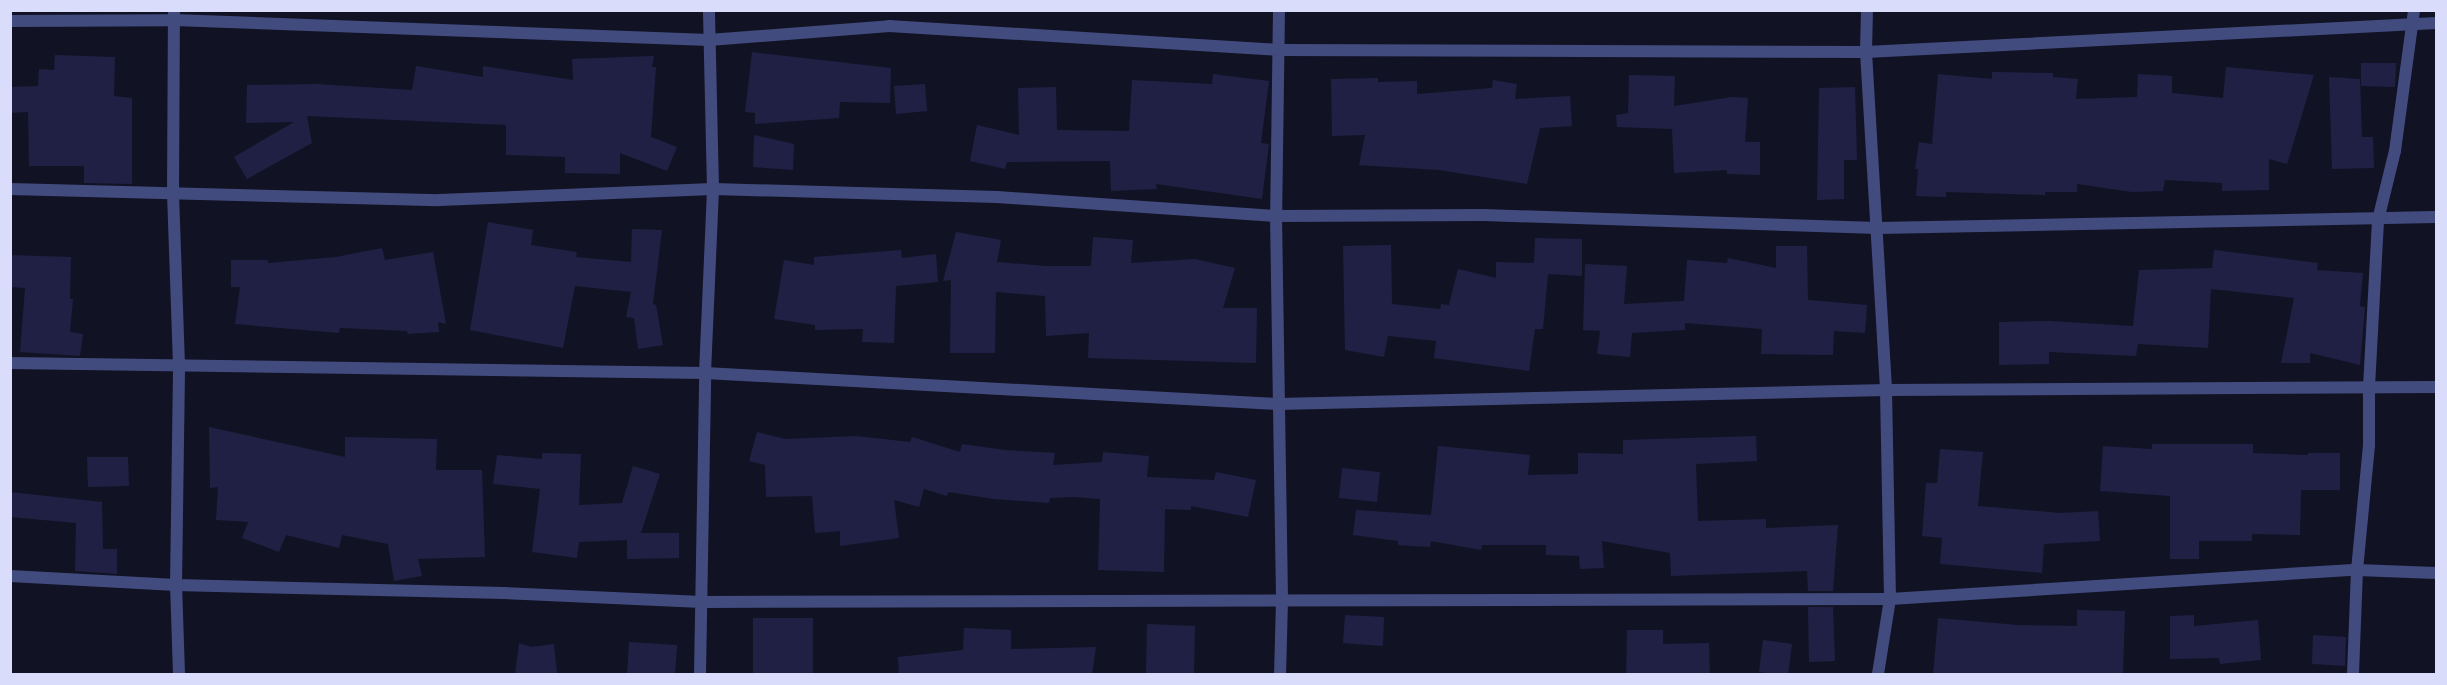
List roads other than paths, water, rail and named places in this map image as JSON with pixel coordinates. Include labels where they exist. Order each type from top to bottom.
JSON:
[{"type":"street","points":[[700,675],[705,373],[712,189],[709,10]]},
{"type":"street","points":[[1279,10],[1276,216],[1282,600],[1280,675]]},
{"type":"street","points":[[1867,10],[1866,52],[1886,390],[1890,599],[1878,675]]},
{"type":"street","points":[[2353,675],[2357,570],[2369,446],[2369,387],[2379,220],[2395,151],[2414,10]]},
{"type":"street","points":[[174,16],[173,195],[179,365],[176,585],[179,675]]},
{"type":"street","points":[[10,21],[174,16],[709,40],[889,26],[1280,50],[1866,52],[2413,26],[2436,22]]},
{"type":"street","points":[[10,189],[173,195],[439,200],[712,189],[997,197],[1276,216],[1484,215],[1878,228],[2379,220],[2436,217]]},
{"type":"street","points":[[10,363],[705,373],[1278,404],[1886,390],[2436,387]]},
{"type":"street","points":[[10,576],[176,585],[504,593],[702,602],[1890,599],[2357,570],[2436,573]]}]
